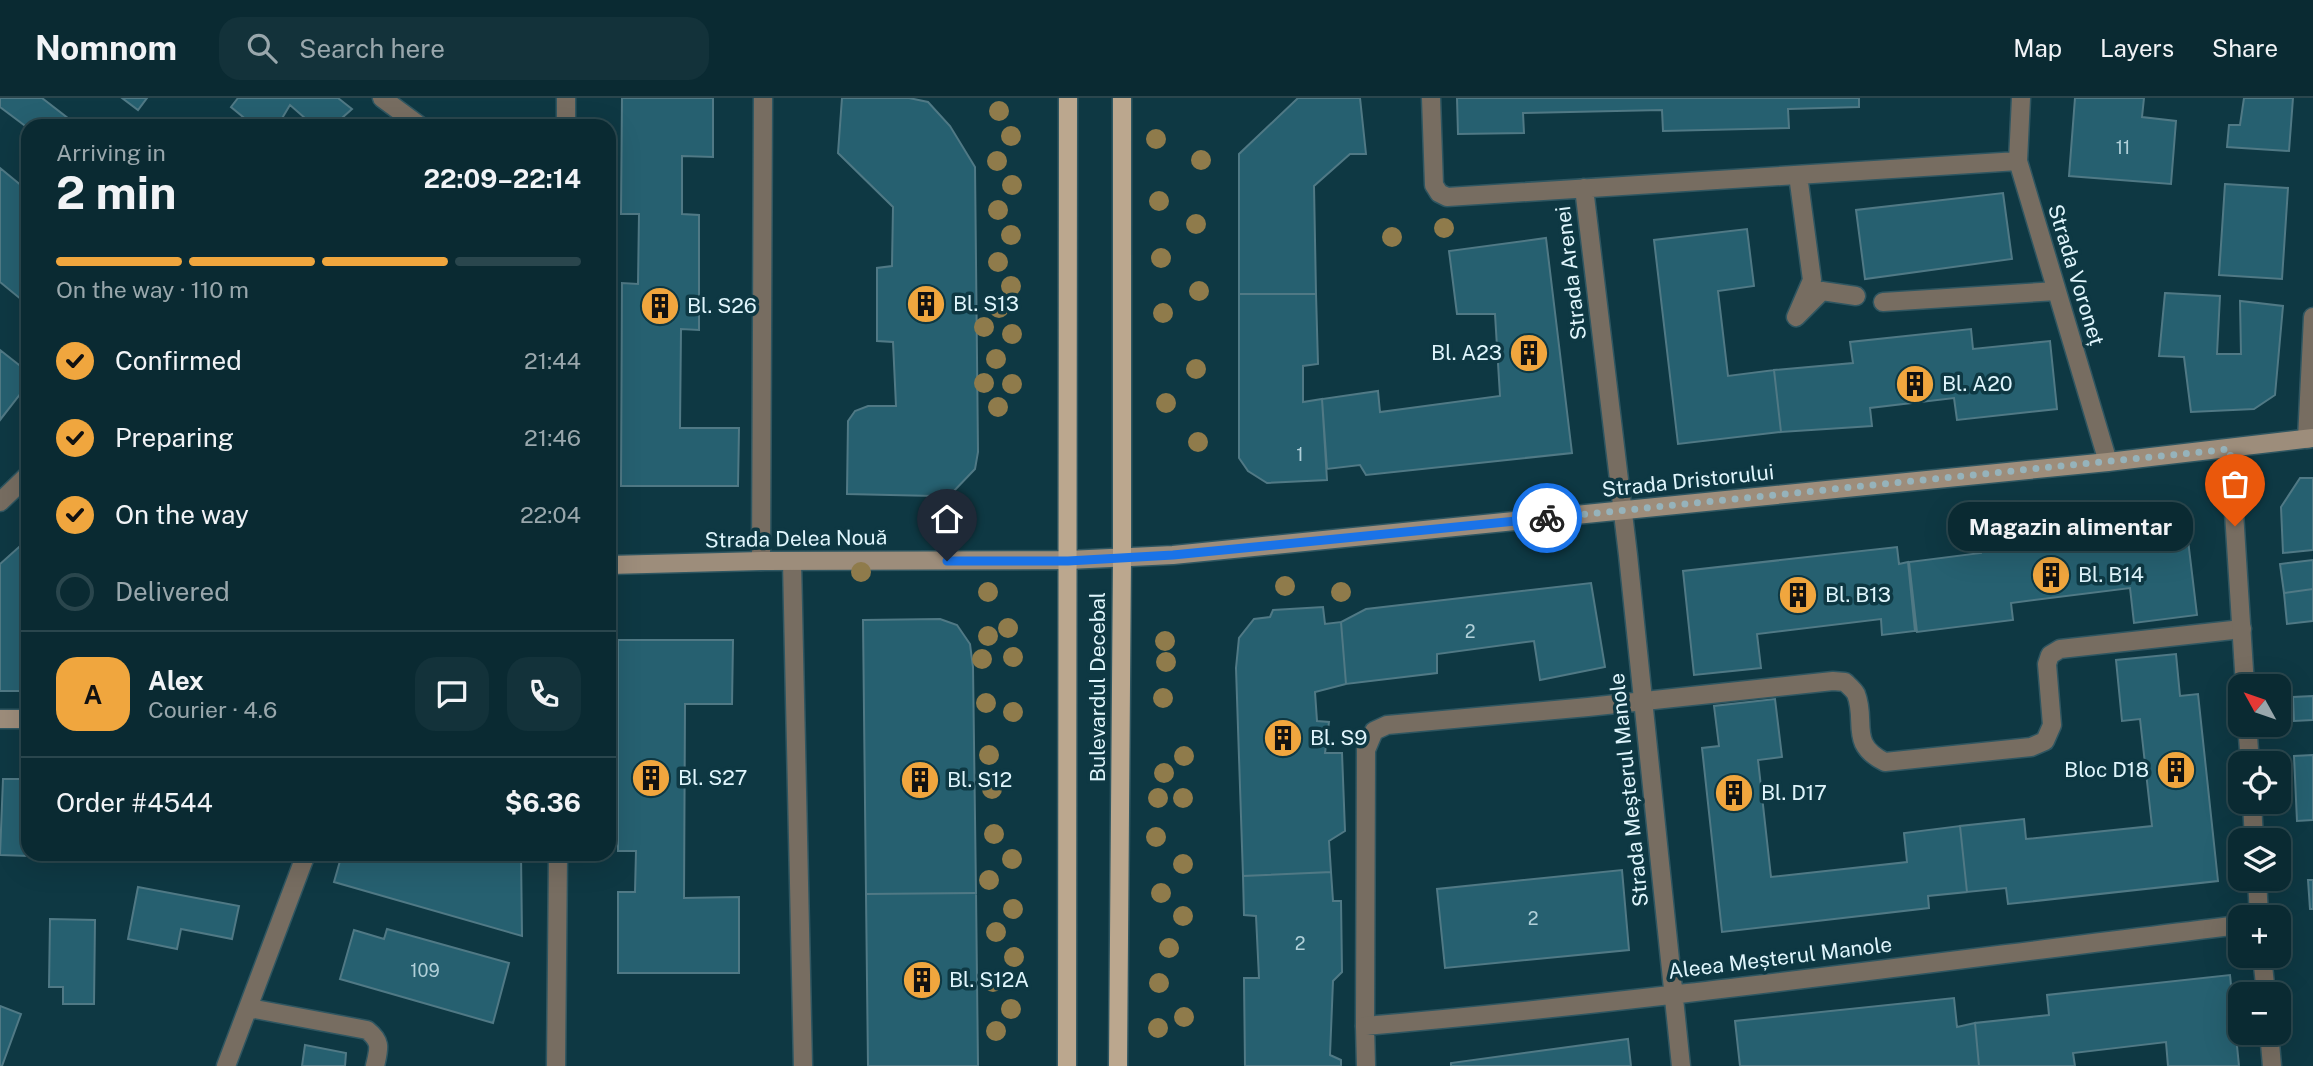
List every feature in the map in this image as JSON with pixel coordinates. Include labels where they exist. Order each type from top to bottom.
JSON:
[{"type":"main road","name":"Bulevardul Decebal","points":[[1067,1066],[1068,98]]},
{"type":"main road","name":"Bulevardul Decebal","points":[[1118,1066],[1122,98]]},
{"type":"street","points":[[382,98],[405,119]]},
{"type":"street","points":[[566,98],[566,119]]},
{"type":"street","points":[[761,561],[763,98]]},
{"type":"street","name":"Strada Arenei","points":[[1431,98],[1434,185],[1439,194],[1447,197],[1584,188],[1623,510]]},
{"type":"street","name":"Strada Voroneț","points":[[2021,98],[2018,161],[2108,462]]},
{"type":"street","points":[[1584,188],[2018,161]]},
{"type":"street","points":[[1798,175],[1812,280],[1796,317],[1822,291],[1856,296]]},
{"type":"street","points":[[1883,302],[2057,291]]},
{"type":"street","points":[[2310,438],[2313,317]]},
{"type":"street","name":"Strada Dristorului","points":[[1068,561],[1173,555],[2108,462],[2310,438]]},
{"type":"street","points":[[2230,449],[2244,674]]},
{"type":"street","points":[[0,502],[21,482]]},
{"type":"street","name":"Strada Meșterul Manole","points":[[1623,510],[1681,1066]]},
{"type":"street","name":"Strada Delea Nouă","points":[[616,565],[761,561],[1068,561]]},
{"type":"street","points":[[792,562],[803,1066]]},
{"type":"street","points":[[1366,1066],[1366,750],[1374,731],[1387,725],[1833,681],[1845,682],[1856,693],[1862,739],[1871,755],[1885,762],[2031,747],[2045,741],[2052,725],[2047,664],[2050,655],[2060,649],[2242,629]]},
{"type":"street","points":[[0,719],[21,719]]},
{"type":"street","points":[[226,1066],[303,861]]},
{"type":"street","points":[[556,1066],[558,861]]},
{"type":"street","name":"Aleea Meșterul Manole","points":[[1365,1026],[1673,994],[2228,926]]},
{"type":"street","points":[[249,1008],[367,1030],[376,1037],[379,1047],[375,1066]]},
{"type":"street","points":[[2270,1045],[2272,1066]]},
{"type":"building","points":[[0,98],[42,98],[69,119],[21,119],[21,123],[0,107]]},
{"type":"building","points":[[122,98],[147,98],[138,110]]},
{"type":"building","points":[[238,98],[338,98],[352,109],[341,119],[306,119],[290,105],[282,119],[246,119],[231,107]]},
{"type":"building","name":"Bl. S26","points":[[622,98],[713,98],[713,157],[682,156],[682,214],[699,215],[699,330],[681,329],[680,428],[739,428],[738,486],[621,486],[622,283],[638,284],[639,214],[621,214]]},
{"type":"building","name":"Bl. S13","points":[[842,98],[909,98],[928,102],[950,126],[975,167],[978,452],[975,469],[952,493],[934,496],[847,494],[848,421],[855,411],[868,406],[896,406],[893,342],[877,341],[877,268],[892,266],[893,207],[838,153]]},
{"type":"building","points":[[1298,98],[1360,98],[1366,154],[1350,154],[1314,186],[1316,294],[1239,294],[1239,154]]},
{"type":"building","points":[[1457,98],[1859,98],[1859,107],[1788,109],[1789,128],[1663,131],[1662,110],[1523,113],[1524,133],[1458,134]]},
{"type":"building","points":[[2075,98],[2144,98],[2142,117],[2176,121],[2171,184],[2069,176]]},
{"type":"building","points":[[2244,98],[2293,98],[2289,151],[2227,147],[2229,125],[2240,125]]},
{"type":"building","points":[[0,168],[21,185],[21,299],[0,282]]},
{"type":"building","points":[[2225,184],[2288,188],[2282,279],[2219,275]]},
{"type":"building","points":[[2003,193],[2012,259],[1865,279],[1856,210]]},
{"type":"building","points":[[1747,229],[1754,286],[1718,291],[1728,376],[1774,370],[1781,432],[1678,444],[1654,240]]},
{"type":"building","name":"Bl. A23","points":[[1546,238],[1572,453],[1366,475],[1360,465],[1327,469],[1322,399],[1378,391],[1380,412],[1500,396],[1495,314],[1457,314],[1449,251]]},
{"type":"building","points":[[2165,293],[2220,296],[2217,354],[2241,354],[2240,301],[2283,306],[2275,395],[2254,409],[2191,412],[2184,357],[2159,356]]},
{"type":"building","points":[[1239,294],[1316,294],[1318,364],[1303,366],[1303,402],[1322,399],[1327,480],[1267,483],[1248,471],[1239,458]]},
{"type":"building","name":"Bl. A20","points":[[1971,329],[1973,349],[2050,341],[2057,409],[1957,420],[1954,398],[1870,408],[1872,426],[1781,432],[1774,370],[1853,363],[1850,342]]},
{"type":"building","points":[[0,350],[21,366],[21,393],[0,420]]},
{"type":"building","points":[[2300,478],[2313,478],[2313,550],[2283,553],[2281,507]]},
{"type":"building","name":"Bl. B14","points":[[2185,515],[2197,615],[2134,623],[2130,588],[2011,603],[2013,620],[1917,632],[1909,562],[1981,553],[1980,541]]},
{"type":"building","points":[[21,545],[21,691],[0,691],[0,564]]},
{"type":"building","name":"Bl. B13","points":[[1897,547],[1899,564],[1908,562],[1915,631],[1882,635],[1881,619],[1757,634],[1761,668],[1694,675],[1683,571]]},
{"type":"building","points":[[2313,560],[2313,589],[2284,593],[2280,564]]},
{"type":"building","points":[[1591,583],[1605,667],[1540,680],[1534,641],[1437,654],[1437,673],[1346,684],[1341,622],[1366,609]]},
{"type":"building","points":[[2313,589],[2313,621],[2287,624],[2284,593]]},
{"type":"building","name":"Bl. S9","points":[[1323,607],[1325,624],[1341,622],[1346,684],[1315,692],[1317,721],[1329,722],[1325,753],[1342,753],[1345,831],[1329,841],[1331,872],[1243,876],[1236,668],[1239,638],[1254,619],[1270,617],[1273,610]]},
{"type":"building","name":"Bl. S12","points":[[940,619],[957,625],[970,644],[973,667],[976,893],[866,894],[863,620]]},
{"type":"building","name":"Bl. S27","points":[[618,640],[733,640],[732,704],[685,704],[684,898],[739,897],[739,973],[618,973],[618,892],[635,892],[636,851],[618,851]]},
{"type":"building","name":"Bloc D18","points":[[2176,654],[2180,696],[2198,694],[2218,881],[2008,904],[2006,888],[1967,892],[1960,826],[2024,819],[2026,839],[2152,826],[2140,719],[2122,721],[2116,660]]},
{"type":"building","points":[[2313,696],[2313,720],[2294,721],[2293,697]]},
{"type":"building","name":"Bl. D17","points":[[1775,699],[1782,757],[1758,760],[1771,877],[1907,862],[1904,833],[1960,826],[1967,892],[1928,896],[1929,908],[1722,932],[1702,748],[1719,746],[1714,706]]},
{"type":"building","points":[[2313,755],[2313,820],[2297,821],[2294,756]]},
{"type":"building","points":[[3,779],[21,779],[21,856],[0,855]]},
{"type":"building","points":[[340,861],[521,861],[522,936],[334,882]]},
{"type":"building","points":[[1622,870],[1629,950],[1445,968],[1437,889]]},
{"type":"building","points":[[1331,872],[1333,901],[1341,901],[1342,972],[1333,981],[1330,1055],[1341,1060],[1341,1066],[1245,1066],[1244,978],[1259,978],[1256,916],[1244,915],[1243,876]]},
{"type":"building","points":[[2308,880],[2313,880],[2313,909],[2310,909]]},
{"type":"building","points":[[138,887],[239,906],[232,939],[181,929],[177,949],[128,939]]},
{"type":"building","name":"Bl. S12A","points":[[976,893],[978,1066],[868,1066],[866,894]]},
{"type":"building","points":[[50,919],[95,920],[94,1004],[63,1004],[63,987],[49,987]]},
{"type":"building","points":[[387,929],[509,963],[493,1023],[340,979],[354,930],[384,939]]},
{"type":"building","points":[[2230,975],[2228,1045],[2237,1045],[2239,1066],[2168,1066],[2166,1042],[2073,1053],[2075,1066],[1979,1066],[1975,1023],[2049,1015],[2047,995]]},
{"type":"building","points":[[1954,998],[1957,1027],[1975,1023],[1979,1066],[1740,1066],[1735,1021]]},
{"type":"building","points":[[0,1006],[21,1014],[2,1066],[0,1066]]},
{"type":"building","points":[[1628,1039],[1631,1066],[1451,1066],[1451,1063]]},
{"type":"building","points":[[305,1045],[346,1053],[345,1066],[302,1066]]},
{"type":"way so far","points":[[1547,518],[2230,449],[2235,526]]},
{"type":"place","name":"Bl. S13","points":[[926,304]]},
{"type":"place","name":"Bl. S26","points":[[660,306]]},
{"type":"place","name":"Bl. A23","points":[[1529,353]]},
{"type":"place","name":"Bl. A20","points":[[1915,384]]},
{"type":"place","name":"Magazin alimentar","points":[[2235,526]]},
{"type":"place","name":"Bl. B14","points":[[2051,575]]},
{"type":"place","name":"Bl. B13","points":[[1798,595]]},
{"type":"place","name":"Bl. S9","points":[[1283,738]]},
{"type":"place","name":"Bloc D18","points":[[2176,770]]},
{"type":"place","name":"Bl. S27","points":[[651,778]]},
{"type":"place","name":"Bl. S12","points":[[920,780]]},
{"type":"place","name":"Bl. D17","points":[[1734,793]]},
{"type":"place","name":"Bl. S12A","points":[[922,980]]},
{"type":"route","points":[[947,561],[1122,559],[1547,518]]}]
